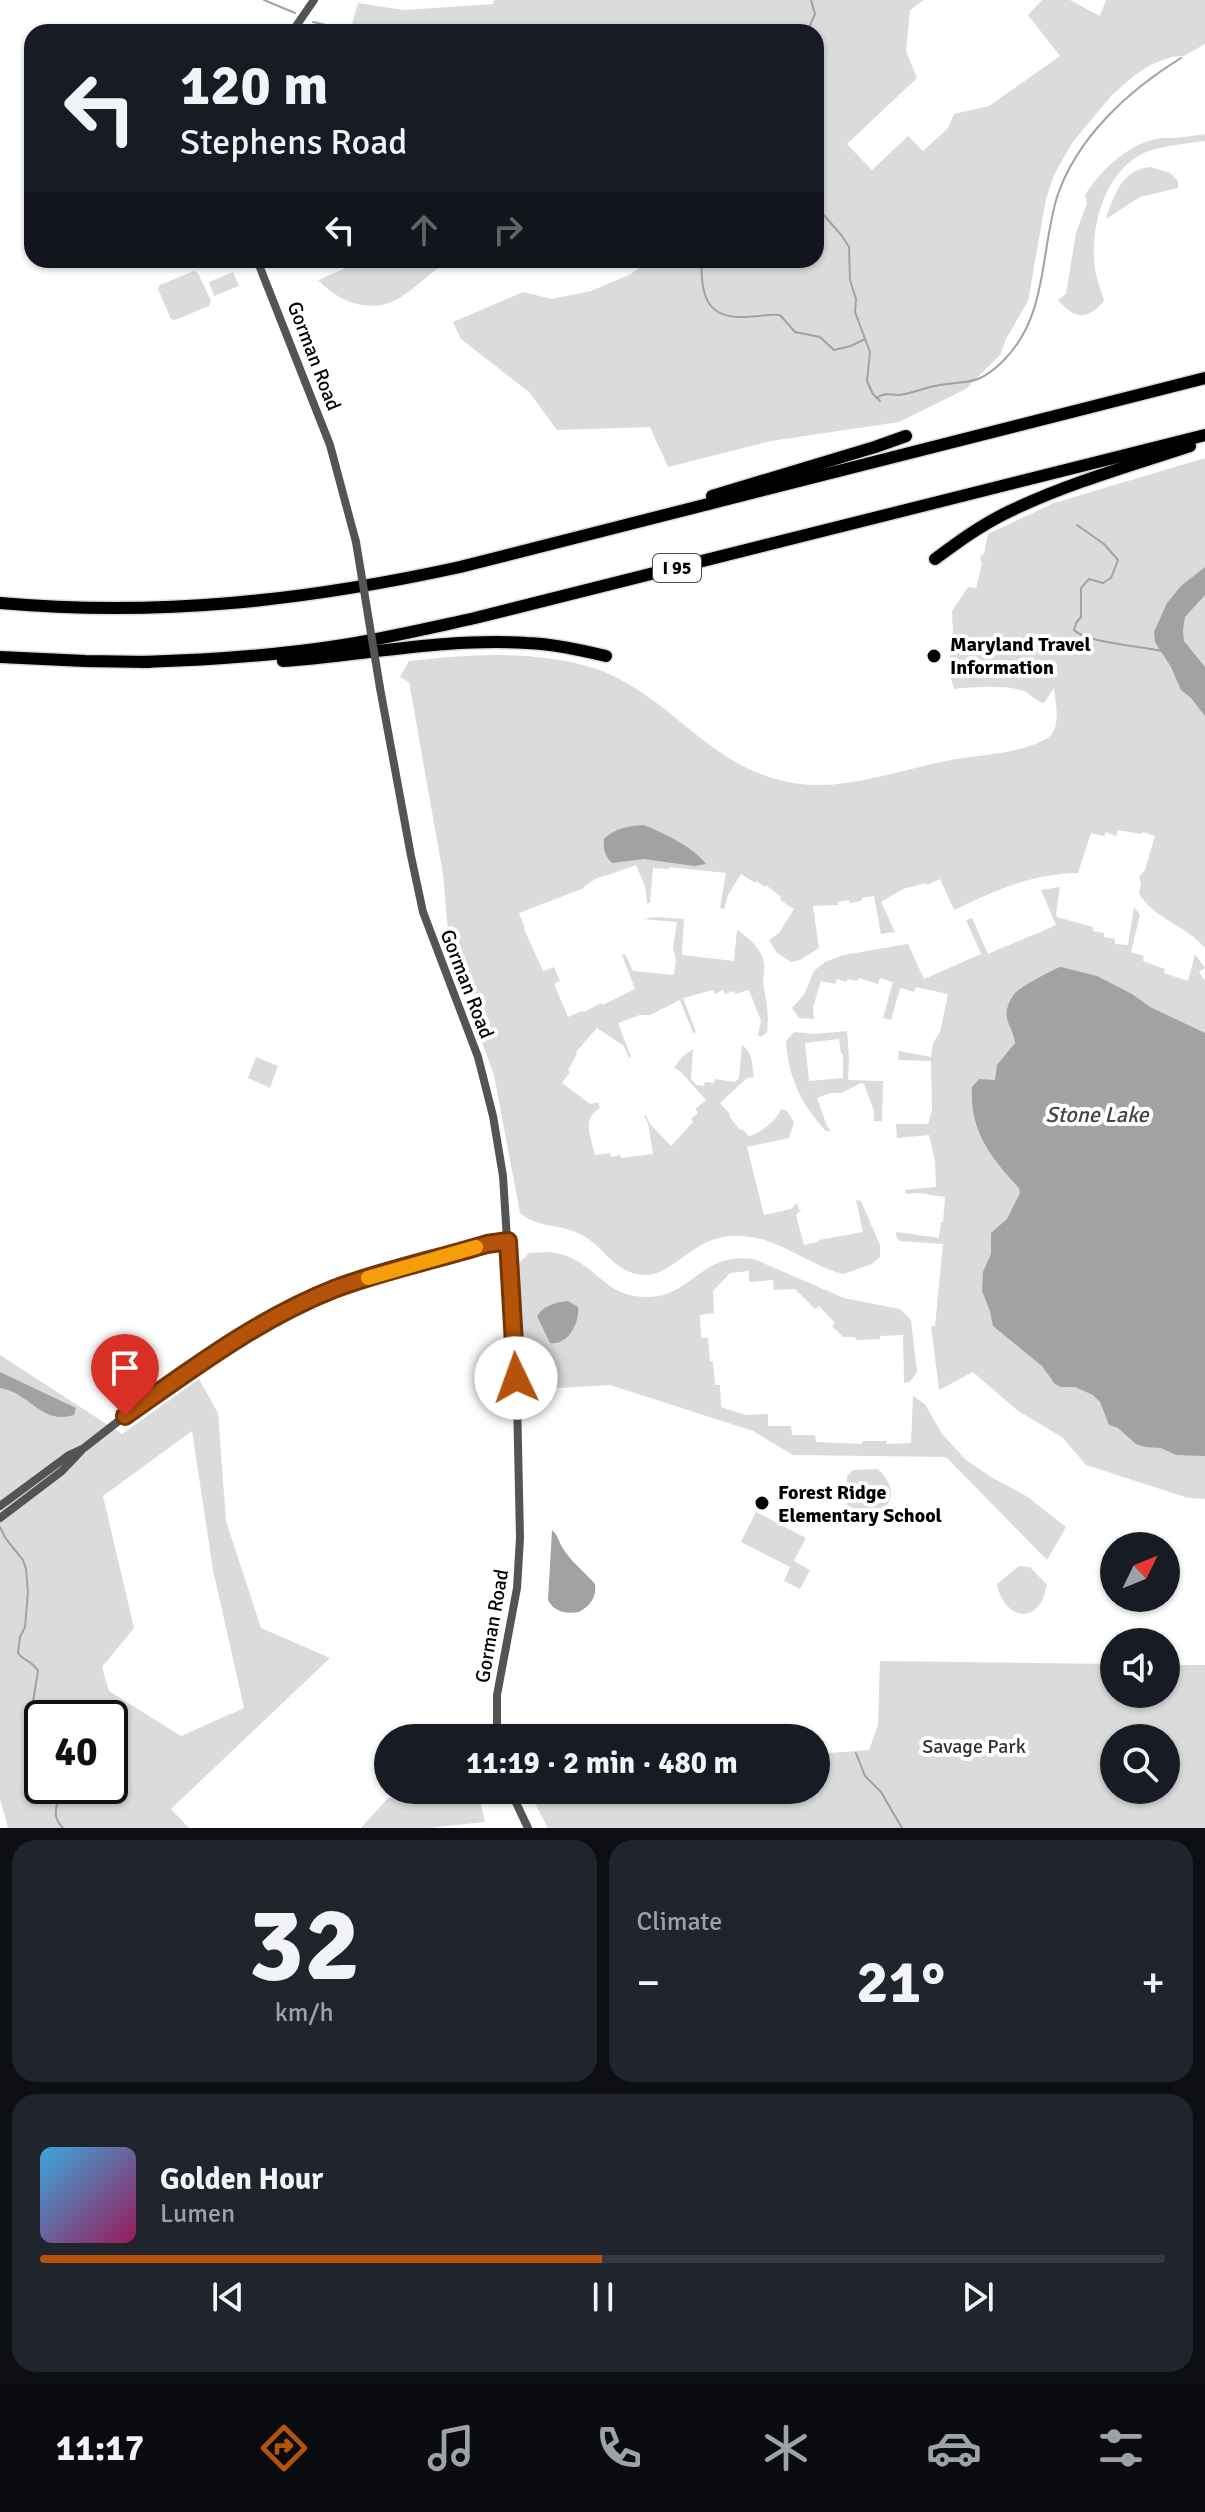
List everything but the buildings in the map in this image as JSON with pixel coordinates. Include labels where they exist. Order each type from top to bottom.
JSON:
[{"type":"highway","points":[[0,603],[146,608],[262,601],[395,581],[1205,378]]},
{"type":"highway","name":"I 95","points":[[0,657],[142,662],[264,655],[403,634],[1205,435]]},
{"type":"highway","points":[[645,520],[726,491],[906,436]]},
{"type":"highway","points":[[935,559],[985,524],[1031,502],[1205,441]]},
{"type":"highway","points":[[142,662],[264,662],[338,657],[405,647],[496,642],[562,647],[606,656]]},
{"type":"street","points":[[298,24],[314,0]]},
{"type":"street","name":"Gorman Road","points":[[260,268],[330,445],[356,542],[423,912],[469,1033],[490,1101],[503,1176],[517,1399],[520,1538],[517,1588],[497,1695],[497,1724]]},
{"type":"street","points":[[0,1518],[12,1503],[69,1455],[84,1448],[233,1342],[302,1303],[355,1281],[487,1244],[508,1241]]},
{"type":"street","points":[[0,1506],[12,1503]]},
{"type":"street","points":[[517,1804],[528,1828]]},
{"type":"green space","points":[[494,0],[924,0],[910,10],[906,51],[917,78],[847,144],[872,170],[908,136],[923,151],[948,128],[954,114],[989,106],[1060,56],[1028,15],[1042,0],[1070,0],[1100,16],[1106,0],[1205,0],[1205,44],[1184,56],[1150,65],[1135,75],[1111,96],[1072,143],[1054,175],[1046,199],[1028,301],[1000,355],[966,389],[899,422],[771,441],[668,467],[650,427],[557,430],[529,392],[461,339],[453,322],[523,292],[552,299],[591,291],[639,268],[824,268],[824,24],[352,24],[358,3],[404,10],[493,4]]},
{"type":"green space","points":[[1205,134],[1205,141],[1166,146],[1144,153],[1120,171],[1104,198],[1094,244],[1094,264],[1104,301],[1086,314],[1070,311],[1058,300],[1066,294],[1076,233],[1087,203],[1085,195],[1092,185],[1120,156],[1144,143]]},
{"type":"green space","points":[[1151,167],[1170,173],[1178,181],[1178,188],[1140,197],[1106,219],[1116,193],[1126,178]]},
{"type":"green space","points":[[346,268],[438,268],[404,295],[381,305],[347,301],[318,280]]},
{"type":"green space","points":[[194,271],[198,273],[211,301],[209,306],[171,319],[158,289],[160,285]]},
{"type":"green space","points":[[233,272],[239,286],[214,296],[209,282]]},
{"type":"green space","points":[[1205,458],[1205,948],[1189,933],[1155,911],[1139,894],[1139,877],[1145,870],[1155,836],[1143,832],[1118,830],[1116,836],[1106,832],[1104,836],[1091,833],[1078,873],[1029,880],[954,910],[940,879],[927,885],[903,889],[881,902],[895,932],[881,934],[874,896],[849,903],[849,900],[838,902],[838,905],[813,906],[819,948],[791,962],[777,953],[769,940],[779,933],[794,909],[766,885],[755,883],[741,874],[728,895],[724,909],[720,908],[726,873],[653,868],[650,903],[647,903],[645,886],[636,865],[598,878],[584,888],[519,913],[543,971],[554,967],[560,981],[554,984],[568,1017],[601,1003],[603,1005],[635,989],[622,955],[625,954],[633,971],[674,975],[676,959],[673,948],[677,922],[642,919],[657,917],[684,919],[682,955],[734,961],[737,930],[750,940],[764,963],[763,985],[768,1021],[767,1032],[761,1037],[758,1035],[761,1021],[749,990],[725,994],[723,990],[715,994],[713,990],[683,998],[696,1032],[693,1033],[680,1000],[650,1015],[640,1015],[618,1023],[629,1058],[624,1046],[597,1028],[576,1052],[568,1070],[570,1072],[562,1083],[590,1104],[598,1102],[600,1108],[594,1112],[589,1123],[595,1155],[610,1153],[611,1157],[620,1155],[621,1158],[653,1154],[646,1115],[650,1124],[671,1146],[693,1122],[691,1119],[698,1113],[695,1109],[706,1100],[674,1068],[693,1049],[691,1079],[696,1085],[714,1083],[715,1079],[735,1082],[739,1078],[742,1045],[750,1055],[754,1077],[747,1078],[720,1103],[740,1130],[749,1136],[768,1126],[781,1109],[787,1111],[794,1122],[789,1138],[747,1147],[764,1215],[791,1209],[797,1203],[799,1210],[802,1209],[796,1215],[804,1245],[863,1232],[856,1200],[861,1201],[880,1245],[880,1257],[872,1264],[843,1274],[768,1241],[728,1236],[705,1243],[665,1270],[640,1275],[617,1265],[582,1235],[535,1222],[520,1213],[494,1075],[450,955],[443,874],[409,682],[400,677],[409,661],[518,656],[583,665],[608,673],[630,685],[729,758],[766,776],[799,784],[847,783],[1024,748],[1045,739],[1054,730],[1057,712],[1054,688],[1044,703],[1013,688],[954,689],[948,669],[953,635],[952,611],[968,587],[976,588],[982,564],[980,556],[984,554],[988,534],[1054,503]]},
{"type":"green space","name":"Stone Lake","points":[[1060,887],[1057,917],[1093,927],[1093,931],[1104,933],[1104,937],[1115,939],[1115,944],[1128,945],[1134,907],[1140,915],[1131,952],[1144,956],[1143,961],[1165,969],[1164,973],[1188,981],[1195,954],[1205,968],[1199,972],[1205,981],[1205,1499],[1188,1498],[1086,1465],[1062,1437],[1018,1411],[973,1372],[939,1390],[931,1326],[935,1326],[943,1244],[899,1241],[896,1232],[939,1238],[945,1197],[906,1194],[905,1190],[936,1187],[935,1161],[929,1135],[897,1138],[896,1124],[928,1124],[932,1110],[931,1061],[898,1060],[899,1051],[931,1057],[948,994],[916,987],[914,992],[900,988],[891,1020],[883,1018],[893,982],[880,978],[878,984],[859,978],[846,982],[837,979],[835,984],[821,981],[813,1007],[814,1019],[799,1018],[792,1008],[804,995],[814,971],[825,962],[843,955],[908,944],[924,979],[981,954],[966,920],[972,918],[988,954],[1056,925],[1041,890]]},
{"type":"green space","points":[[847,1031],[848,1080],[883,1081],[882,1121],[874,1121],[874,1111],[861,1083],[841,1093],[817,1098],[831,1131],[826,1131],[817,1121],[793,1078],[786,1041],[794,1032]],"holes":[[[839,1039],[843,1078],[809,1081],[805,1043]]]},
{"type":"green space","points":[[256,1057],[278,1066],[270,1088],[248,1078]]},
{"type":"green space","points":[[547,1252],[576,1260],[607,1284],[630,1295],[662,1295],[720,1262],[754,1259],[844,1298],[900,1309],[911,1320],[917,1372],[910,1382],[904,1383],[903,1335],[856,1340],[855,1337],[843,1337],[819,1306],[815,1309],[795,1289],[774,1290],[773,1280],[749,1282],[749,1271],[730,1273],[713,1291],[714,1313],[700,1315],[701,1338],[708,1338],[715,1385],[720,1385],[721,1407],[746,1415],[768,1414],[768,1426],[791,1426],[792,1435],[815,1435],[816,1442],[911,1443],[913,1396],[925,1404],[942,1434],[966,1460],[1028,1497],[1066,1527],[1047,1560],[946,1457],[793,1455],[753,1431],[610,1385],[526,1390],[518,1264],[529,1253]]},
{"type":"green space","points":[[0,1355],[122,1434],[199,1379],[218,1413],[226,1521],[261,1628],[330,1658],[171,1809],[189,1828],[8,1828],[0,1799]],"holes":[[[192,1431],[213,1570],[244,1708],[181,1736],[128,1703],[128,1804],[24,1804],[24,1700],[123,1700],[109,1691],[102,1667],[134,1628],[103,1496]]]},
{"type":"green space","points":[[878,1469],[891,1490],[886,1505],[870,1512],[847,1505],[847,1476],[853,1470]]},
{"type":"green space","points":[[756,1512],[806,1538],[794,1561],[810,1570],[800,1589],[784,1581],[790,1567],[741,1542]]},
{"type":"green space","points":[[1019,1566],[1030,1567],[1047,1585],[1040,1604],[1027,1614],[1020,1614],[1007,1606],[997,1584]]},
{"type":"green space","name":"Savage Park","points":[[880,1661],[1100,1664],[1100,1708],[1180,1708],[1180,1665],[1205,1665],[1205,1828],[548,1828],[535,1804],[830,1804],[830,1753],[869,1750],[878,1725]]},
{"type":"green space","points":[[383,1804],[481,1804],[485,1822],[427,1828],[361,1828]]},
{"type":"water","points":[[1205,567],[1205,595],[1185,617],[1183,630],[1184,641],[1205,667],[1205,716],[1181,690],[1155,642],[1154,632],[1167,603],[1181,586]]},
{"type":"water","points":[[644,825],[686,846],[706,864],[694,866],[644,859],[612,863],[605,852],[604,839],[622,828]]},
{"type":"water","name":"Stone Lake","points":[[1061,967],[1097,976],[1150,1007],[1205,1033],[1205,1456],[1176,1455],[1161,1448],[1145,1447],[1109,1425],[1100,1402],[1093,1395],[1075,1387],[1055,1384],[1042,1366],[993,1326],[982,1291],[983,1272],[991,1254],[991,1233],[1007,1219],[1020,1193],[991,1154],[978,1130],[972,1087],[979,1079],[995,1080],[997,1065],[1015,1043],[1007,1015],[1013,995]]},
{"type":"water","points":[[568,1301],[578,1307],[575,1326],[562,1341],[550,1343],[537,1316],[550,1305]]},
{"type":"water","points":[[0,1372],[76,1408],[74,1415],[52,1416],[11,1391],[0,1388]]},
{"type":"water","points":[[552,1530],[569,1557],[595,1584],[592,1601],[579,1612],[561,1611],[548,1600]]},
{"type":"waterway","points":[[264,0],[295,13]]},
{"type":"waterway","points":[[811,0],[815,14],[811,24]]},
{"type":"waterway","points":[[313,22],[322,24]]},
{"type":"waterway","points":[[876,398],[970,381],[985,376],[1002,362],[1028,326],[1040,284],[1057,197],[1078,154],[1091,135],[1124,100],[1181,58]]},
{"type":"waterway","points":[[824,215],[849,247],[855,312],[870,352],[867,381],[880,401]]},
{"type":"waterway","points":[[701,268],[707,300],[719,313],[742,317],[780,315],[795,332],[820,337],[834,350],[865,339]]},
{"type":"waterway","points":[[1077,525],[1104,544],[1118,560],[1111,578],[1103,583],[1089,579],[1081,588],[1081,617],[1074,630],[1102,641],[1162,651]]},
{"type":"waterway","points":[[0,1527],[26,1569],[25,1627],[18,1653],[38,1671],[33,1700]]},
{"type":"waterway","points":[[856,1753],[865,1776],[881,1792],[902,1828]]},
{"type":"waterway","points":[[57,1804],[56,1818],[63,1828]]},
{"type":"slow traffic","points":[[368,1278],[476,1247]]},
{"type":"place","name":"Maryland Travel Information","points":[[934,656]]},
{"type":"place","name":"Forest Ridge Elementary School","points":[[762,1503]]},
{"type":"route","points":[[125,1416],[233,1342],[302,1303],[355,1281],[487,1244],[508,1241],[516,1378]]}]
